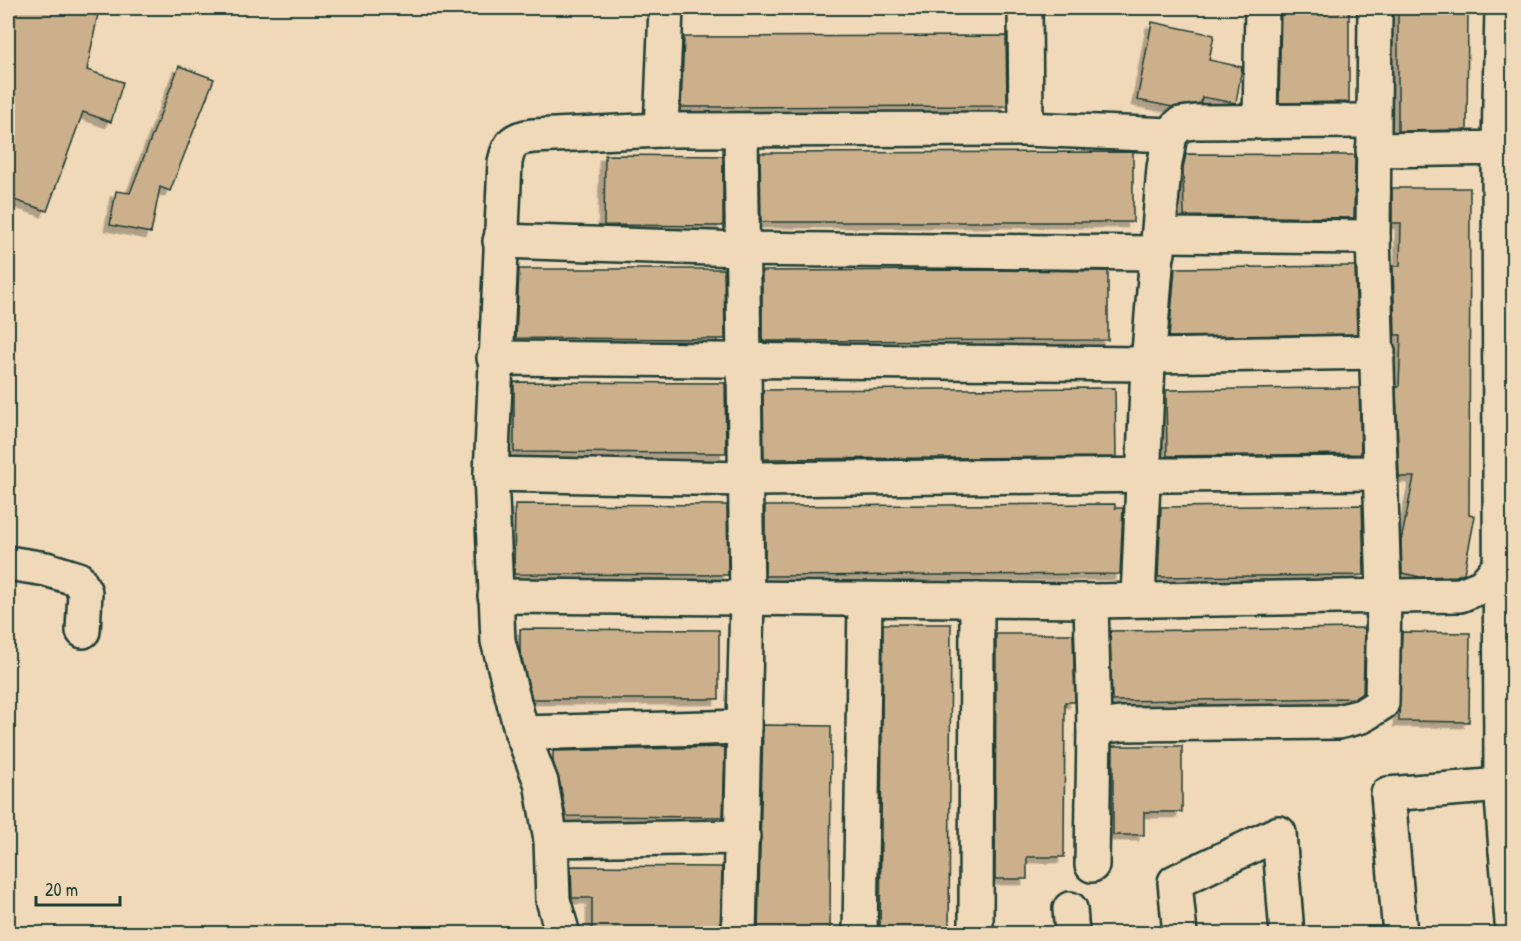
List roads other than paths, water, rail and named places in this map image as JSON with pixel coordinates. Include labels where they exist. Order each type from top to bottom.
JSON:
[{"type":"street","points":[[661,130],[666,8]]},
{"type":"street","points":[[1024,8],[1026,129]]},
{"type":"street","points":[[1260,123],[1262,8]]},
{"type":"street","points":[[1094,727],[1123,724],[1338,722],[1362,716],[1382,703],[1384,594],[1373,237],[1375,8]]},
{"type":"street","points":[[1502,8],[1506,147],[1508,563],[1501,785],[1510,850],[1513,933]]},
{"type":"street","points":[[1138,599],[1142,474],[1164,168],[1170,135],[1180,124],[1260,123],[1506,147]]},
{"type":"street","points":[[563,933],[553,900],[551,840],[541,782],[522,733],[504,673],[498,641],[495,596],[491,474],[494,358],[505,162],[511,142],[517,138],[661,130],[1026,129],[1170,135]]},
{"type":"street","points":[[739,933],[747,599],[740,249],[741,131]]},
{"type":"street","points":[[500,242],[740,249],[1158,244],[1373,237]]},
{"type":"street","points":[[494,358],[744,361],[1150,360],[1378,352]]},
{"type":"street","points":[[491,474],[746,478],[1380,473]]},
{"type":"street","points":[[8,563],[46,569],[78,579],[85,592],[83,631]]},
{"type":"street","points":[[495,596],[1091,601],[1384,594],[1460,595],[1483,586],[1508,563]]},
{"type":"street","points":[[860,933],[865,600]]},
{"type":"street","points":[[976,933],[977,600]]},
{"type":"street","points":[[1091,601],[1094,727],[1092,865]]},
{"type":"street","points":[[522,733],[744,727]]},
{"type":"street","points":[[1400,933],[1388,794],[1501,785]]},
{"type":"street","points":[[1180,933],[1175,882],[1279,833],[1287,933]]},
{"type":"street","points":[[551,840],[743,837]]}]
